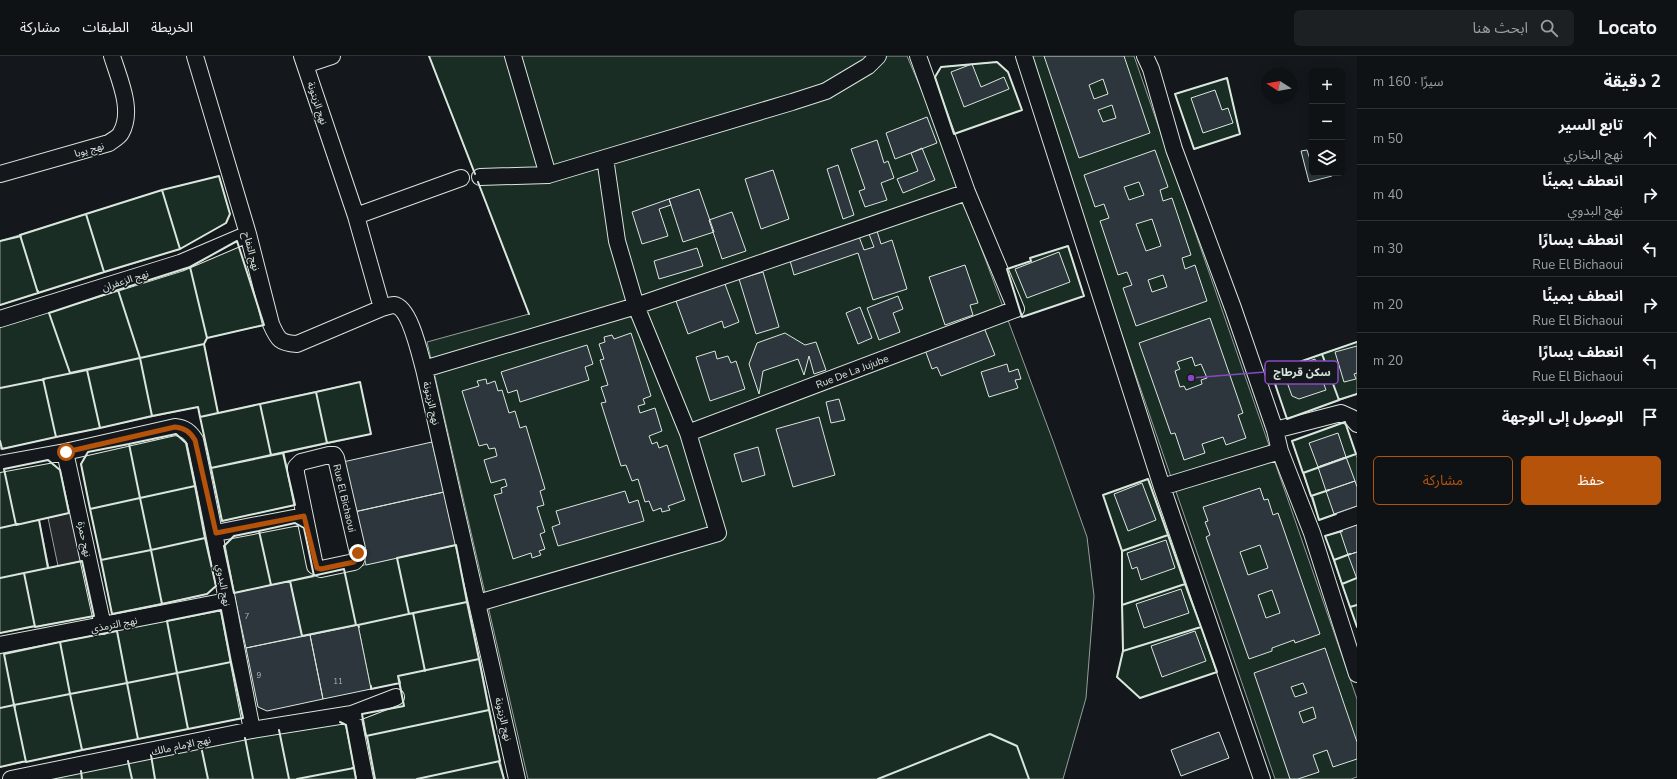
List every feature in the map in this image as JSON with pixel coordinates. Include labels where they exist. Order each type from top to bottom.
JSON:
[{"type":"street","name":"نهج يوبا","points":[[0,174],[109,143],[121,134],[126,118],[125,101],[112,56]]},
{"type":"street","name":"نهج التفاح","points":[[195,56],[248,234],[271,324],[277,338],[286,343],[297,344],[382,308]]},
{"type":"street","points":[[304,60],[332,56]]},
{"type":"street","points":[[513,56],[548,175]]},
{"type":"street","points":[[480,176],[548,175],[605,158],[826,91],[868,66],[878,56]]},
{"type":"street","points":[[424,369],[636,306],[966,192],[918,56]]},
{"type":"street","points":[[1024,56],[1162,487],[1262,779]]},
{"type":"street","points":[[1146,56],[1174,149],[1233,308],[1275,430],[1280,451],[1312,533],[1357,674]]},
{"type":"street","name":"نهج الزيتونة","points":[[304,60],[356,216],[382,308],[394,305],[404,310],[408,318],[424,369],[517,779]]},
{"type":"street","points":[[478,603],[718,533],[688,433],[636,306],[617,242],[605,158]]},
{"type":"street","points":[[356,216],[461,178]]},
{"type":"street","name":"Rue De La Jujube","points":[[688,433],[1016,309],[966,192]]},
{"type":"street","name":"نهج الزعفران","points":[[0,320],[180,262],[248,234]]},
{"type":"street","points":[[1275,430],[1341,413],[1352,418],[1357,424]]},
{"type":"street","name":"نهج البدوي","points":[[66,452],[175,427],[187,430],[195,440],[216,533],[227,601],[252,730]]},
{"type":"street","points":[[1162,487],[1280,451]]},
{"type":"street","points":[[0,464],[66,452]]},
{"type":"street","name":"نهج حمزة","points":[[66,452],[103,626]]},
{"type":"street","name":"Rue El Bichaoui","points":[[334,455],[358,553],[356,560],[321,569],[317,568],[304,516],[296,467],[301,462],[334,455]]},
{"type":"street","points":[[216,533],[304,516]]},
{"type":"street","name":"نهج الترمذي","points":[[0,645],[227,601]]},
{"type":"street","name":"نهج الإمام مالك","points":[[11,779],[252,730],[352,714],[396,697]]},
{"type":"street","points":[[352,714],[365,779]]},
{"type":"green space","points":[[429,56],[907,56],[929,108],[1053,441],[1087,537],[1094,596],[1086,698],[1063,779],[528,779],[427,342],[529,314]]},
{"type":"green space","points":[[1026,56],[1134,56],[1357,699],[1357,777],[1351,779],[1275,779]]},
{"type":"green space","points":[[997,62],[1008,72],[1022,110],[954,134],[935,77],[941,67]]},
{"type":"green space","points":[[1227,78],[1240,134],[1194,149],[1175,94]]},
{"type":"green space","points":[[219,176],[230,214],[226,223],[180,249],[0,305],[0,241],[162,190]]},
{"type":"green space","points":[[237,241],[264,325],[207,338],[204,344],[218,413],[360,382],[371,434],[284,453],[295,505],[222,521],[198,407],[0,449],[0,327],[190,267]]},
{"type":"green space","points":[[1068,246],[1084,296],[1022,317],[1007,269],[1031,261],[1030,258]]},
{"type":"green space","points":[[1357,342],[1357,394],[1287,419],[1271,372]]},
{"type":"green space","points":[[1345,422],[1357,458],[1357,506],[1319,520],[1292,441]]},
{"type":"green space","points":[[176,434],[186,443],[216,586],[207,594],[112,614],[81,464],[88,452]]},
{"type":"green space","points":[[48,460],[60,470],[69,513],[39,520],[49,568],[82,561],[94,616],[0,633],[0,470]]},
{"type":"green space","points":[[1148,479],[1217,672],[1140,698],[1117,677],[1123,651],[1122,551],[1103,495]]},
{"type":"green space","points":[[295,523],[304,528],[314,576],[456,545],[504,779],[375,779],[362,714],[404,706],[400,683],[371,689],[358,625],[302,636],[290,581],[234,593],[224,546],[234,536]]},
{"type":"green space","points":[[1357,525],[1357,627],[1325,536]]},
{"type":"green space","points":[[221,610],[243,718],[0,767],[0,654]]},
{"type":"green space","points":[[335,718],[346,725],[356,779],[35,779]]},
{"type":"shaded area","points":[[78,511],[88,560],[58,566],[48,518]]},
{"type":"building","points":[[1044,56],[1124,56],[1150,133],[1079,158]],"holes":[[[1103,79],[1108,94],[1094,99],[1089,85]],[[1112,105],[1116,118],[1103,122],[1098,110]]]},
{"type":"building","points":[[972,64],[981,87],[1004,77],[1009,89],[964,107],[951,72]]},
{"type":"building","points":[[1215,90],[1222,110],[1228,108],[1233,123],[1203,133],[1191,98]]},
{"type":"building","points":[[927,117],[937,143],[895,159],[886,133]]},
{"type":"building","points":[[877,140],[884,163],[888,161],[894,178],[881,183],[887,200],[865,207],[859,191],[865,189],[851,149]]},
{"type":"building","points":[[922,148],[935,180],[903,193],[897,179],[918,171],[911,153]]},
{"type":"building","points":[[1155,150],[1168,187],[1160,190],[1163,201],[1172,198],[1191,255],[1182,258],[1185,269],[1195,265],[1207,301],[1136,326],[1123,288],[1132,285],[1127,272],[1118,275],[1100,221],[1109,218],[1104,204],[1095,207],[1084,175]],"holes":[[[1139,182],[1144,195],[1129,200],[1124,187]],[[1152,219],[1161,246],[1146,251],[1136,224]],[[1163,275],[1167,287],[1152,292],[1148,280]]]},
{"type":"building","points":[[1307,150],[1309,156],[1309,176],[1332,176],[1309,182],[1301,151]]},
{"type":"building","points":[[838,165],[854,215],[843,219],[827,169]]},
{"type":"building","points":[[773,170],[789,219],[761,229],[745,179]]},
{"type":"building","points":[[699,189],[714,232],[683,242],[669,199]]},
{"type":"building","points":[[669,199],[671,205],[659,209],[668,236],[642,244],[632,212]]},
{"type":"building","points":[[732,212],[746,251],[722,259],[709,220]]},
{"type":"building","points":[[877,231],[881,244],[892,240],[907,289],[873,300],[858,253],[794,275],[789,257],[858,234],[864,250],[874,247],[869,234]]},
{"type":"building","points":[[697,248],[703,266],[659,279],[654,261]]},
{"type":"building","points":[[1059,252],[1070,282],[1027,298],[1015,269]]},
{"type":"building","points":[[965,265],[978,303],[970,305],[973,315],[945,325],[929,277]]},
{"type":"building","points":[[763,272],[779,327],[756,334],[739,279]]},
{"type":"building","points":[[722,276],[739,322],[724,328],[722,321],[688,334],[676,301],[706,290]]},
{"type":"building","points":[[898,296],[903,309],[893,313],[900,332],[879,340],[867,308]]},
{"type":"building","points":[[860,307],[872,338],[858,344],[846,313]]},
{"type":"building","points":[[1210,318],[1243,413],[1238,415],[1246,438],[1226,445],[1223,437],[1202,444],[1205,453],[1184,460],[1175,433],[1171,434],[1139,343]],"holes":[[[1192,357],[1195,366],[1201,364],[1207,378],[1201,380],[1202,384],[1186,390],[1184,386],[1180,387],[1175,371],[1180,369],[1177,362]]]},
{"type":"building","points":[[983,325],[995,355],[941,376],[937,367],[932,369],[924,347]]},
{"type":"building","points":[[631,333],[651,396],[643,399],[645,404],[638,406],[640,413],[655,408],[662,431],[649,436],[652,444],[657,442],[659,448],[667,445],[685,500],[668,506],[670,510],[662,512],[661,508],[653,511],[649,501],[645,502],[638,479],[632,481],[626,465],[621,466],[601,403],[606,402],[601,387],[608,385],[600,360],[604,359],[599,344],[605,342],[604,337],[612,335],[614,339]]},
{"type":"building","points":[[785,333],[805,345],[816,342],[826,370],[814,374],[809,356],[804,375],[798,359],[763,371],[759,394],[749,364],[757,343]]},
{"type":"building","points":[[587,345],[593,364],[585,367],[589,380],[520,402],[517,390],[508,393],[501,372]]},
{"type":"building","points":[[1357,346],[1357,373],[1354,374],[1356,379],[1344,382],[1335,352]]},
{"type":"building","points":[[715,351],[717,359],[728,356],[731,363],[736,361],[745,389],[710,401],[696,357]]},
{"type":"building","points":[[1315,359],[1326,390],[1299,399],[1292,396],[1283,371]]},
{"type":"building","points":[[1007,364],[1009,372],[1018,369],[1021,379],[1015,380],[1018,388],[989,397],[981,372]]},
{"type":"building","points":[[486,379],[487,384],[495,381],[498,391],[502,390],[509,413],[515,411],[520,428],[526,426],[545,489],[540,491],[544,505],[537,507],[545,532],[540,534],[545,549],[539,551],[541,555],[532,558],[531,553],[513,559],[494,495],[502,493],[501,488],[507,486],[505,479],[491,483],[484,460],[497,456],[495,448],[489,449],[487,444],[479,446],[462,391],[479,386],[477,381]]},
{"type":"building","points":[[839,399],[845,420],[831,423],[826,402]]},
{"type":"building","points":[[819,417],[835,475],[793,487],[776,429]]},
{"type":"building","points":[[1338,433],[1346,457],[1318,467],[1309,443]]},
{"type":"building","points":[[432,442],[444,492],[354,512],[343,462]]},
{"type":"building","points":[[758,447],[765,475],[742,482],[734,454]]},
{"type":"building","points":[[1346,457],[1355,481],[1326,491],[1318,467]]},
{"type":"building","points":[[1355,481],[1357,487],[1357,506],[1334,514],[1326,491]]},
{"type":"building","points":[[1142,483],[1156,520],[1128,531],[1114,494]]},
{"type":"building","points":[[1260,488],[1264,500],[1268,499],[1273,515],[1278,513],[1320,634],[1295,643],[1294,640],[1272,648],[1272,651],[1249,659],[1206,537],[1210,535],[1205,522],[1208,521],[1203,507]],"holes":[[[1260,545],[1268,568],[1248,575],[1240,552]],[[1272,590],[1280,613],[1266,618],[1258,595]]]},
{"type":"building","points":[[625,491],[629,503],[638,500],[644,521],[558,546],[552,527],[560,524],[556,511]]},
{"type":"building","points":[[444,492],[456,545],[366,565],[354,512]]},
{"type":"building","points":[[1357,525],[1357,552],[1348,555],[1340,531]]},
{"type":"building","points":[[1166,540],[1175,568],[1141,580],[1137,567],[1132,569],[1127,553]]},
{"type":"building","points":[[1357,552],[1357,579],[1348,555]]},
{"type":"building","points":[[290,581],[302,636],[246,648],[234,593]]},
{"type":"building","points":[[1181,589],[1189,613],[1144,628],[1136,604]]},
{"type":"building","points":[[358,625],[371,689],[323,699],[310,635]]},
{"type":"building","points":[[1195,631],[1206,661],[1162,677],[1151,646]]},
{"type":"building","points":[[310,635],[323,699],[267,711],[258,707],[246,648]]},
{"type":"building","points":[[1325,648],[1357,742],[1357,759],[1333,767],[1327,750],[1313,755],[1319,772],[1298,779],[1290,779],[1254,673]],"holes":[[[1303,683],[1307,693],[1295,697],[1291,687]],[[1313,707],[1316,718],[1303,723],[1299,712]]]},
{"type":"building","points":[[1219,732],[1229,758],[1181,776],[1171,750]]},
{"type":"wall","points":[[429,56],[475,174]]},
{"type":"wall","points":[[997,62],[1008,72],[1022,110],[954,134],[935,77],[941,67],[997,62]]},
{"type":"wall","points":[[1227,78],[1240,134],[1194,149],[1175,94],[1227,78]]},
{"type":"wall","points":[[219,176],[230,214],[226,223],[180,249],[162,190],[219,176]]},
{"type":"wall","points":[[478,182],[529,314]]},
{"type":"wall","points":[[162,190],[180,249],[104,272],[86,214],[162,190]]},
{"type":"wall","points":[[86,214],[104,272],[38,293],[20,235],[86,214]]},
{"type":"wall","points":[[0,241],[21,236]]},
{"type":"wall","points":[[237,241],[264,325],[207,338],[190,267],[237,241]]},
{"type":"wall","points":[[1068,246],[1084,296],[1022,317],[1007,269],[1031,261],[1030,258],[1068,246]]},
{"type":"wall","points":[[190,267],[207,338],[204,344],[140,358],[118,290],[190,267]]},
{"type":"wall","points":[[118,290],[140,358],[70,373],[49,313],[118,290]]},
{"type":"wall","points":[[0,305],[38,293],[38,291]]},
{"type":"wall","points":[[1322,354],[1357,342]]},
{"type":"wall","points":[[204,344],[218,413],[200,417],[198,407],[152,416],[140,358],[204,344]]},
{"type":"wall","points":[[1322,354],[1339,400],[1287,419],[1271,372],[1322,354]]},
{"type":"wall","points":[[140,358],[152,416],[100,428],[87,370],[140,358]]},
{"type":"wall","points":[[87,370],[100,428],[56,437],[43,379],[87,370]]},
{"type":"wall","points":[[0,388],[45,379]]},
{"type":"wall","points":[[360,382],[371,434],[327,443],[316,392],[360,382]]},
{"type":"wall","points":[[316,392],[327,443],[271,455],[260,404],[316,392]]},
{"type":"wall","points":[[1338,400],[1357,394]]},
{"type":"wall","points":[[260,404],[271,455],[211,468],[200,417],[260,404]]},
{"type":"wall","points":[[1345,422],[1356,454],[1303,473],[1292,441],[1345,422]]},
{"type":"wall","points":[[176,434],[186,443],[195,486],[140,498],[129,444],[176,434]]},
{"type":"wall","points":[[0,441],[2,449],[56,437]]},
{"type":"wall","points":[[129,444],[140,498],[90,509],[81,464],[88,452],[129,444]]},
{"type":"wall","points":[[283,453],[295,505],[222,521],[211,468],[283,453]]},
{"type":"wall","points":[[48,460],[60,470],[69,513],[16,525],[4,469],[48,460]]},
{"type":"wall","points":[[1303,472],[1311,496],[1329,490]]},
{"type":"wall","points":[[1148,479],[1168,535],[1122,551],[1103,495],[1148,479]]},
{"type":"wall","points":[[195,486],[205,538],[151,550],[140,498],[195,486]]},
{"type":"wall","points":[[1312,496],[1319,520],[1336,514]]},
{"type":"wall","points":[[140,498],[151,550],[101,560],[90,509],[140,498]]},
{"type":"wall","points":[[37,520],[39,520],[48,568]]},
{"type":"wall","points":[[295,523],[304,528],[314,576],[271,585],[259,531],[295,523]]},
{"type":"wall","points":[[0,528],[18,524]]},
{"type":"wall","points":[[259,531],[271,585],[234,593],[224,546],[234,536],[259,531]]},
{"type":"wall","points":[[1342,531],[1325,536],[1334,560],[1350,554]]},
{"type":"wall","points":[[1168,535],[1185,584],[1122,605],[1122,551],[1168,535]]},
{"type":"wall","points":[[205,538],[216,586],[207,594],[162,604],[151,550],[205,538]]},
{"type":"wall","points":[[456,545],[467,602],[409,614],[397,558],[456,545]]},
{"type":"wall","points":[[151,550],[162,604],[112,614],[101,560],[151,550]]},
{"type":"wall","points":[[1334,560],[1342,584],[1357,578]]},
{"type":"wall","points":[[82,561],[94,616],[35,627],[24,573],[82,561]]},
{"type":"wall","points":[[344,569],[356,625],[302,636],[290,581],[344,569]]},
{"type":"wall","points":[[0,578],[24,573]]},
{"type":"wall","points":[[1185,584],[1201,627],[1123,651],[1122,605],[1185,584]]},
{"type":"wall","points":[[1342,584],[1350,607],[1357,605]]},
{"type":"wall","points":[[371,686],[371,689],[400,683],[398,676],[479,659],[467,602],[413,613],[425,671]]},
{"type":"wall","points":[[1351,607],[1357,627]]},
{"type":"wall","points":[[221,610],[231,662],[177,673],[167,621],[221,610]]},
{"type":"wall","points":[[359,627],[358,625],[413,613],[425,671]]},
{"type":"wall","points":[[0,633],[35,626]]},
{"type":"wall","points":[[1201,627],[1217,672],[1140,698],[1117,677],[1123,651],[1201,627]]},
{"type":"wall","points":[[117,631],[127,683],[70,694],[60,642],[117,631]]},
{"type":"wall","points":[[60,642],[70,694],[14,705],[4,654],[60,642]]},
{"type":"wall","points":[[479,659],[489,710],[366,736],[362,714],[404,706],[398,676],[479,659]]},
{"type":"wall","points":[[231,662],[243,718],[188,729],[177,673],[231,662]]},
{"type":"wall","points":[[177,673],[188,729],[138,739],[127,683],[177,673]]},
{"type":"wall","points":[[127,683],[138,739],[82,750],[70,694],[127,683]]},
{"type":"wall","points":[[70,694],[82,750],[26,762],[14,705],[70,694]]},
{"type":"wall","points":[[0,708],[14,705],[15,707]]},
{"type":"wall","points":[[417,779],[500,761],[489,710]]},
{"type":"wall","points":[[297,779],[354,768],[346,725],[340,722]]},
{"type":"wall","points":[[279,730],[289,779]]},
{"type":"wall","points":[[878,779],[990,734],[1017,746],[1029,779]]},
{"type":"wall","points":[[367,736],[375,779]]},
{"type":"wall","points":[[245,738],[253,779]]},
{"type":"wall","points":[[201,746],[208,779]]},
{"type":"wall","points":[[151,755],[155,779]]},
{"type":"wall","points":[[0,767],[26,761]]},
{"type":"wall","points":[[128,761],[132,779]]},
{"type":"wall","points":[[499,762],[504,779]]},
{"type":"wall","points":[[352,768],[354,768],[356,779]]},
{"type":"wall","points":[[81,771],[82,779]]},
{"type":"place","name":"سكن قرطاج","points":[[1191,378]]},
{"type":"route","points":[[66,452],[175,427],[183,428],[187,430],[195,440],[216,533],[304,516],[315,566],[317,568],[321,569],[354,562],[358,556],[358,553]]}]
